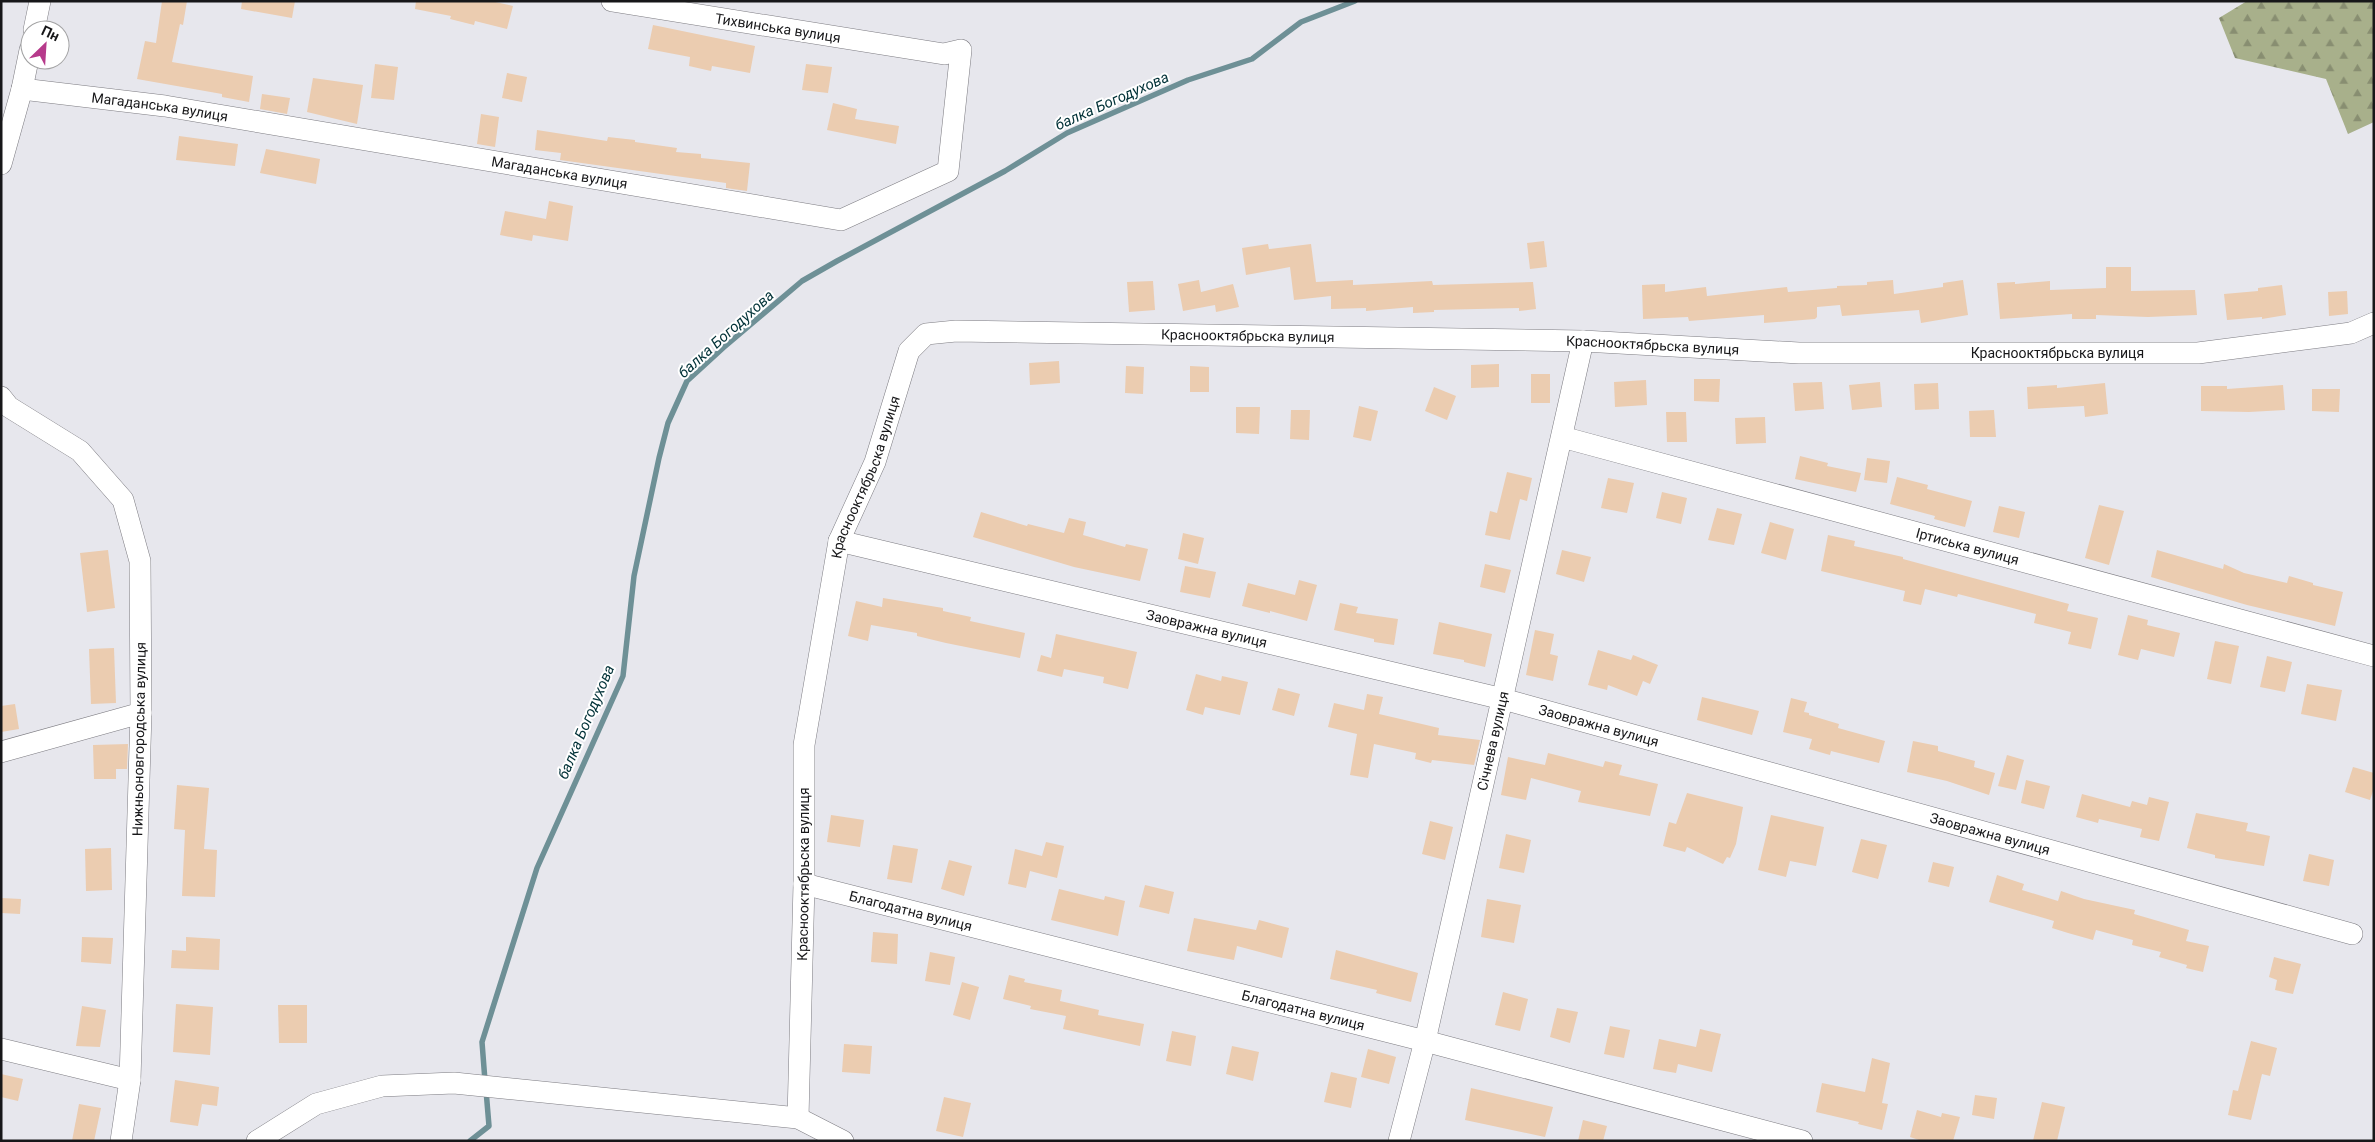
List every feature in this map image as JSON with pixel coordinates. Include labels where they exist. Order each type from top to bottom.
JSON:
[{"type":"street","points":[[36,20],[40,1]]},
{"type":"street","name":"Тихвинська вулиця","points":[[612,1],[944,54]]},
{"type":"street","name":"Магаданська вулиця","points":[[22,89],[165,106],[842,220],[948,171],[961,50],[944,54]]},
{"type":"street","points":[[1,164],[26,70]]},
{"type":"street","name":"Краснооктябрьска вулиця","points":[[798,1118],[804,884],[804,745],[839,541],[875,462],[909,351],[926,334],[956,331],[1583,341],[1800,353],[2198,353],[2351,333],[2374,323]]},
{"type":"street","name":"Січнева вулиця","points":[[1399,1141],[1425,1041],[1583,341]]},
{"type":"street","name":"Нижньоновгородська вулиця","points":[[1,397],[8,407],[80,451],[123,500],[140,561],[141,713],[130,1080],[121,1141]]},
{"type":"street","name":"Іртиська вулиця","points":[[1562,437],[2374,656]]},
{"type":"street","name":"Заовражна вулиця","points":[[839,541],[1502,699],[2352,934]]},
{"type":"street","points":[[1,752],[141,713]]},
{"type":"street","name":"Благодатна вулиця","points":[[804,884],[1425,1041],[1802,1141]]},
{"type":"street","points":[[1,1049],[130,1080]]},
{"type":"street","points":[[257,1141],[316,1104],[382,1086],[454,1083],[798,1118],[843,1141]]},
{"type":"green space","points":[[2247,1],[2374,1],[2374,122],[2348,134],[2326,79],[2235,58],[2219,18]]},
{"type":"building","points":[[162,1],[187,1],[183,25],[180,24],[172,62],[253,76],[249,102],[222,97],[222,94],[137,79],[145,41],[156,43]]},
{"type":"building","points":[[242,1],[295,1],[292,18],[241,9]]},
{"type":"building","points":[[416,1],[491,1],[513,6],[507,29],[475,21],[474,25],[450,19],[451,16],[415,9]]},
{"type":"building","points":[[653,25],[755,46],[750,73],[712,66],[711,71],[689,66],[690,57],[648,49]]},
{"type":"building","points":[[375,64],[398,67],[394,100],[371,98]]},
{"type":"building","points":[[806,64],[832,67],[828,93],[802,90]]},
{"type":"building","points":[[507,73],[527,77],[522,102],[502,98]]},
{"type":"building","points":[[313,78],[363,85],[357,124],[307,112]]},
{"type":"building","points":[[262,94],[290,98],[287,114],[260,109]]},
{"type":"building","points":[[833,103],[857,109],[855,119],[899,126],[896,144],[827,130]]},
{"type":"building","points":[[481,114],[499,117],[495,147],[477,144]]},
{"type":"building","points":[[537,130],[607,141],[608,137],[635,140],[635,142],[677,148],[676,152],[701,154],[701,158],[750,163],[747,191],[726,188],[726,183],[560,160],[561,153],[535,150]]},
{"type":"building","points":[[179,136],[238,144],[235,166],[176,160]]},
{"type":"building","points":[[266,149],[320,159],[316,184],[260,173]]},
{"type":"building","points":[[549,201],[573,206],[568,241],[533,235],[532,241],[500,235],[505,211],[546,219]]},
{"type":"building","points":[[1544,241],[1547,267],[1530,269],[1527,243]]},
{"type":"building","points":[[1268,244],[1269,249],[1311,244],[1316,282],[1353,280],[1353,285],[1432,281],[1433,285],[1533,282],[1536,309],[1519,311],[1519,308],[1434,310],[1434,312],[1413,313],[1413,307],[1366,311],[1366,308],[1331,309],[1331,296],[1294,300],[1290,267],[1246,275],[1242,248]]},
{"type":"building","points":[[2106,267],[2131,267],[2131,291],[2195,290],[2197,315],[2148,317],[2096,315],[2096,319],[2072,319],[2072,314],[2000,319],[1997,283],[2015,282],[2015,284],[2050,281],[2050,290],[2106,288]]},
{"type":"building","points":[[1199,280],[1201,292],[1233,284],[1239,307],[1216,312],[1215,305],[1183,311],[1178,284]]},
{"type":"building","points":[[1893,280],[1894,294],[1943,287],[1943,283],[1963,280],[1968,315],[1921,323],[1919,310],[1842,316],[1840,305],[1817,307],[1817,317],[1815,319],[1764,323],[1764,315],[1689,321],[1688,317],[1643,319],[1642,285],[1665,284],[1665,292],[1706,287],[1707,296],[1787,287],[1788,292],[1837,288],[1837,286],[1867,285],[1867,282]]},
{"type":"building","points":[[1153,281],[1155,310],[1129,312],[1127,282]]},
{"type":"building","points":[[2282,285],[2286,315],[2262,319],[2262,317],[2227,320],[2224,294],[2258,291],[2258,288]]},
{"type":"building","points":[[2347,291],[2348,314],[2329,316],[2328,292]]},
{"type":"building","points":[[1059,361],[1060,383],[1030,385],[1029,363]]},
{"type":"building","points":[[1499,364],[1499,387],[1471,388],[1471,365]]},
{"type":"building","points":[[1126,366],[1144,367],[1143,394],[1125,393]]},
{"type":"building","points":[[1190,366],[1209,367],[1209,392],[1190,392]]},
{"type":"building","points":[[1531,374],[1550,374],[1550,403],[1531,403]]},
{"type":"building","points":[[1694,379],[1720,379],[1719,402],[1694,401]]},
{"type":"building","points":[[1646,380],[1647,405],[1615,407],[1614,382]]},
{"type":"building","points":[[1822,382],[1824,409],[1795,411],[1793,383]]},
{"type":"building","points":[[1880,382],[1882,407],[1852,410],[1849,385]]},
{"type":"building","points":[[1938,383],[1939,409],[1915,410],[1914,384]]},
{"type":"building","points":[[2105,383],[2108,414],[2085,417],[2084,406],[2028,409],[2027,387],[2057,385],[2057,388]]},
{"type":"building","points":[[2283,385],[2285,410],[2249,412],[2201,411],[2201,386],[2227,386],[2227,389]]},
{"type":"building","points":[[1434,387],[1456,396],[1447,420],[1425,411]]},
{"type":"building","points":[[2312,389],[2340,389],[2339,412],[2312,411]]},
{"type":"building","points":[[1359,406],[1378,411],[1371,441],[1353,437]]},
{"type":"building","points":[[1236,407],[1260,407],[1259,434],[1236,433]]},
{"type":"building","points":[[1291,410],[1310,410],[1309,440],[1290,439]]},
{"type":"building","points":[[1994,410],[1996,437],[1970,437],[1969,411]]},
{"type":"building","points":[[1666,412],[1686,412],[1687,442],[1667,442]]},
{"type":"building","points":[[1765,417],[1766,443],[1736,444],[1735,418]]},
{"type":"building","points":[[1800,456],[1828,463],[1827,466],[1861,473],[1856,492],[1795,479]]},
{"type":"building","points":[[1867,458],[1890,461],[1887,483],[1864,480]]},
{"type":"building","points":[[1507,472],[1532,478],[1527,501],[1520,499],[1510,540],[1485,535],[1490,511],[1497,513]]},
{"type":"building","points":[[1897,477],[1928,485],[1927,489],[1972,501],[1965,527],[1934,519],[1935,516],[1890,504]]},
{"type":"building","points":[[1608,478],[1634,483],[1627,513],[1601,508]]},
{"type":"building","points":[[1662,492],[1687,498],[1681,524],[1656,518]]},
{"type":"building","points":[[2099,505],[2124,511],[2109,565],[2085,558]]},
{"type":"building","points":[[1999,506],[2025,512],[2019,538],[1993,532]]},
{"type":"building","points":[[1717,508],[1742,514],[1734,545],[1708,540]]},
{"type":"building","points":[[981,512],[1027,526],[1028,524],[1064,533],[1069,518],[1086,522],[1083,535],[1125,547],[1126,544],[1148,549],[1140,581],[1074,567],[973,537]]},
{"type":"building","points":[[1770,522],[1794,529],[1786,560],[1761,553]]},
{"type":"building","points":[[1183,533],[1204,538],[1198,564],[1178,559]]},
{"type":"building","points":[[1828,535],[1855,541],[1854,546],[1903,557],[1903,559],[2069,604],[2067,611],[2098,618],[2091,649],[2068,644],[2071,632],[2034,623],[2036,614],[1958,594],[1957,597],[1925,589],[1921,605],[1903,601],[1905,591],[1821,571]]},
{"type":"building","points":[[108,550],[115,608],[87,612],[80,553]]},
{"type":"building","points":[[1562,550],[1591,557],[1584,582],[1556,574]]},
{"type":"building","points":[[2157,550],[2223,569],[2224,564],[2244,573],[2287,583],[2289,576],[2313,583],[2313,585],[2343,592],[2335,626],[2247,605],[2151,577]]},
{"type":"building","points":[[1485,564],[1511,570],[1505,593],[1480,587]]},
{"type":"building","points":[[1185,566],[1216,572],[1210,598],[1180,592]]},
{"type":"building","points":[[1299,580],[1317,585],[1307,621],[1242,606],[1248,583],[1295,595]]},
{"type":"building","points":[[883,598],[943,608],[943,611],[971,617],[970,621],[1025,633],[1020,658],[917,636],[917,633],[871,625],[868,641],[848,636],[856,601],[882,607]]},
{"type":"building","points":[[1340,603],[1358,607],[1356,613],[1398,619],[1394,645],[1374,642],[1374,639],[1334,630]]},
{"type":"building","points":[[2128,615],[2148,620],[2147,625],[2180,633],[2174,657],[2141,649],[2138,660],[2118,655]]},
{"type":"building","points":[[1439,622],[1492,634],[1485,667],[1464,662],[1464,660],[1433,654]]},
{"type":"building","points":[[1535,630],[1554,634],[1550,654],[1558,656],[1553,681],[1526,675]]},
{"type":"building","points":[[1056,634],[1137,652],[1128,689],[1103,683],[1104,677],[1064,669],[1062,677],[1037,671],[1041,655],[1051,658]]},
{"type":"building","points":[[2215,641],[2239,646],[2231,684],[2207,679]]},
{"type":"building","points":[[114,648],[116,703],[91,704],[89,649]]},
{"type":"building","points":[[1598,650],[1631,660],[1633,655],[1658,665],[1650,684],[1643,681],[1637,696],[1608,685],[1607,690],[1588,685]]},
{"type":"building","points":[[2267,656],[2292,662],[2285,692],[2260,687]]},
{"type":"building","points":[[1196,674],[1221,681],[1222,676],[1248,682],[1240,715],[1205,707],[1203,715],[1186,710]]},
{"type":"building","points":[[2307,684],[2342,690],[2336,721],[2301,714]]},
{"type":"building","points":[[1278,688],[1300,694],[1294,716],[1272,710]]},
{"type":"building","points":[[1367,694],[1383,697],[1379,714],[1439,728],[1438,735],[1480,740],[1474,765],[1432,760],[1431,763],[1415,759],[1416,753],[1374,744],[1368,778],[1350,775],[1357,734],[1328,727],[1334,703],[1364,710]]},
{"type":"building","points":[[1702,697],[1759,711],[1752,735],[1697,720]]},
{"type":"building","points":[[1791,698],[1807,702],[1804,712],[1809,713],[1809,715],[1839,724],[1838,728],[1885,741],[1879,763],[1831,751],[1830,755],[1809,749],[1812,739],[1783,732]]},
{"type":"building","points":[[15,704],[19,729],[1,732],[1,706]]},
{"type":"building","points":[[1913,741],[1938,746],[1938,751],[1975,761],[1974,767],[1995,773],[1989,795],[1947,781],[1907,772]]},
{"type":"building","points":[[128,744],[127,769],[116,769],[116,779],[94,779],[93,745]]},
{"type":"building","points":[[1548,753],[1603,767],[1605,761],[1622,765],[1619,775],[1658,784],[1650,816],[1578,802],[1581,791],[1531,778],[1526,800],[1501,795],[1508,757],[1545,765]]},
{"type":"building","points":[[2007,755],[2024,760],[2016,790],[1998,786]]},
{"type":"building","points":[[2353,767],[2374,773],[2374,788],[2370,800],[2345,792]]},
{"type":"building","points":[[2026,780],[2050,786],[2044,809],[2021,803]]},
{"type":"building","points":[[177,785],[209,788],[204,849],[217,850],[215,897],[182,896],[185,830],[174,829]]},
{"type":"building","points":[[1687,793],[1743,807],[1736,844],[1730,858],[1727,857],[1723,864],[1687,847],[1685,852],[1663,846],[1669,822],[1676,824]]},
{"type":"building","points":[[2082,794],[2130,807],[2132,801],[2147,805],[2149,797],[2169,802],[2159,841],[2140,837],[2142,829],[2099,819],[2098,823],[2076,817]]},
{"type":"building","points":[[2196,813],[2248,823],[2246,831],[2270,836],[2264,866],[2215,858],[2215,855],[2187,848]]},
{"type":"building","points":[[831,815],[864,820],[860,847],[827,842]]},
{"type":"building","points":[[1771,815],[1824,827],[1816,866],[1790,861],[1786,877],[1758,870]]},
{"type":"building","points":[[1430,821],[1453,827],[1445,860],[1422,854]]},
{"type":"building","points":[[1506,834],[1531,840],[1524,873],[1499,868]]},
{"type":"building","points":[[1861,839],[1887,845],[1878,879],[1852,872]]},
{"type":"building","points":[[1046,842],[1064,846],[1057,878],[1030,871],[1026,888],[1008,884],[1015,849],[1042,856]]},
{"type":"building","points":[[893,845],[918,849],[912,883],[887,879]]},
{"type":"building","points":[[111,848],[112,890],[86,891],[85,849]]},
{"type":"building","points":[[2309,854],[2334,860],[2329,886],[2303,881]]},
{"type":"building","points":[[949,860],[972,866],[964,896],[941,889]]},
{"type":"building","points":[[1933,862],[1954,867],[1949,887],[1928,882]]},
{"type":"building","points":[[1997,875],[2024,884],[2022,890],[2058,901],[2061,891],[2084,899],[2135,910],[2134,914],[2189,930],[2186,941],[2209,946],[2203,972],[2186,968],[2187,965],[2159,957],[2161,952],[2132,945],[2133,940],[2096,930],[2093,940],[2052,928],[2054,921],[1989,902]]},
{"type":"building","points":[[1145,885],[1174,892],[1169,914],[1139,907]]},
{"type":"building","points":[[1059,889],[1104,900],[1105,896],[1125,901],[1118,936],[1051,920]]},
{"type":"building","points":[[1,898],[21,899],[20,914],[1,913]]},
{"type":"building","points":[[1487,899],[1521,905],[1514,943],[1481,937]]},
{"type":"building","points":[[1194,918],[1256,930],[1259,920],[1289,928],[1282,958],[1237,946],[1234,960],[1187,951]]},
{"type":"building","points":[[873,932],[898,934],[897,964],[871,962]]},
{"type":"building","points":[[82,937],[113,938],[111,964],[81,962]]},
{"type":"building","points":[[186,937],[220,939],[219,970],[171,968],[172,950],[186,951]]},
{"type":"building","points":[[1336,950],[1418,973],[1411,1002],[1376,993],[1377,990],[1330,979]]},
{"type":"building","points":[[930,952],[955,957],[950,985],[925,981]]},
{"type":"building","points":[[2274,957],[2301,964],[2293,994],[2275,990],[2277,980],[2269,977]]},
{"type":"building","points":[[1009,975],[1025,979],[1024,982],[1062,990],[1060,1001],[1099,1010],[1098,1015],[1144,1024],[1140,1046],[1063,1029],[1066,1016],[1030,1009],[1031,1006],[1003,999]]},
{"type":"building","points":[[962,982],[979,987],[970,1020],[953,1015]]},
{"type":"building","points":[[1503,992],[1528,999],[1520,1031],[1495,1025]]},
{"type":"building","points":[[176,1004],[213,1007],[210,1055],[173,1052]]},
{"type":"building","points":[[278,1005],[307,1005],[307,1043],[279,1043]]},
{"type":"building","points":[[82,1006],[106,1010],[100,1047],[76,1046]]},
{"type":"building","points":[[1557,1008],[1578,1012],[1570,1043],[1550,1037]]},
{"type":"building","points":[[1610,1026],[1630,1030],[1624,1058],[1604,1054]]},
{"type":"building","points":[[1700,1029],[1721,1034],[1712,1072],[1678,1064],[1676,1073],[1653,1069],[1659,1039],[1696,1047]]},
{"type":"building","points":[[1172,1031],[1196,1036],[1191,1066],[1166,1061]]},
{"type":"building","points":[[2251,1041],[2277,1048],[2270,1076],[2262,1074],[2251,1120],[2228,1115],[2233,1090],[2238,1091]]},
{"type":"building","points":[[844,1044],[872,1046],[870,1074],[842,1072]]},
{"type":"building","points":[[1232,1046],[1259,1052],[1253,1081],[1226,1074]]},
{"type":"building","points":[[1368,1049],[1396,1057],[1389,1084],[1361,1077]]},
{"type":"building","points":[[1872,1058],[1890,1063],[1882,1103],[1888,1104],[1882,1130],[1858,1124],[1859,1122],[1816,1112],[1822,1083],[1865,1092]]},
{"type":"building","points":[[1331,1072],[1357,1078],[1351,1108],[1324,1102]]},
{"type":"building","points":[[1,1074],[23,1079],[18,1101],[1,1097]]},
{"type":"building","points":[[175,1080],[219,1087],[217,1106],[202,1104],[198,1126],[170,1122]]},
{"type":"building","points":[[1471,1088],[1553,1107],[1545,1137],[1465,1120]]},
{"type":"building","points":[[1975,1095],[1997,1098],[1994,1119],[1972,1115]]},
{"type":"building","points":[[944,1097],[971,1103],[963,1137],[936,1131]]},
{"type":"building","points":[[2042,1102],[2065,1107],[2057,1141],[2033,1141]]},
{"type":"building","points":[[79,1104],[101,1108],[94,1141],[72,1141]]},
{"type":"building","points":[[1917,1110],[1941,1117],[1942,1113],[1960,1117],[1953,1141],[1922,1141],[1910,1137]]},
{"type":"building","points":[[1583,1120],[1607,1126],[1603,1141],[1578,1141]]},
{"type":"waterway","name":"балка Богодухова","points":[[485,1081],[482,1042],[537,868],[623,676],[634,576],[659,458],[668,423],[687,381],[802,281],[837,261],[1005,171],[1067,133],[1188,80],[1252,59],[1301,22],[1355,1]]},
{"type":"waterway","name":"балка Богодухова","points":[[470,1141],[489,1126],[486,1090]]}]
